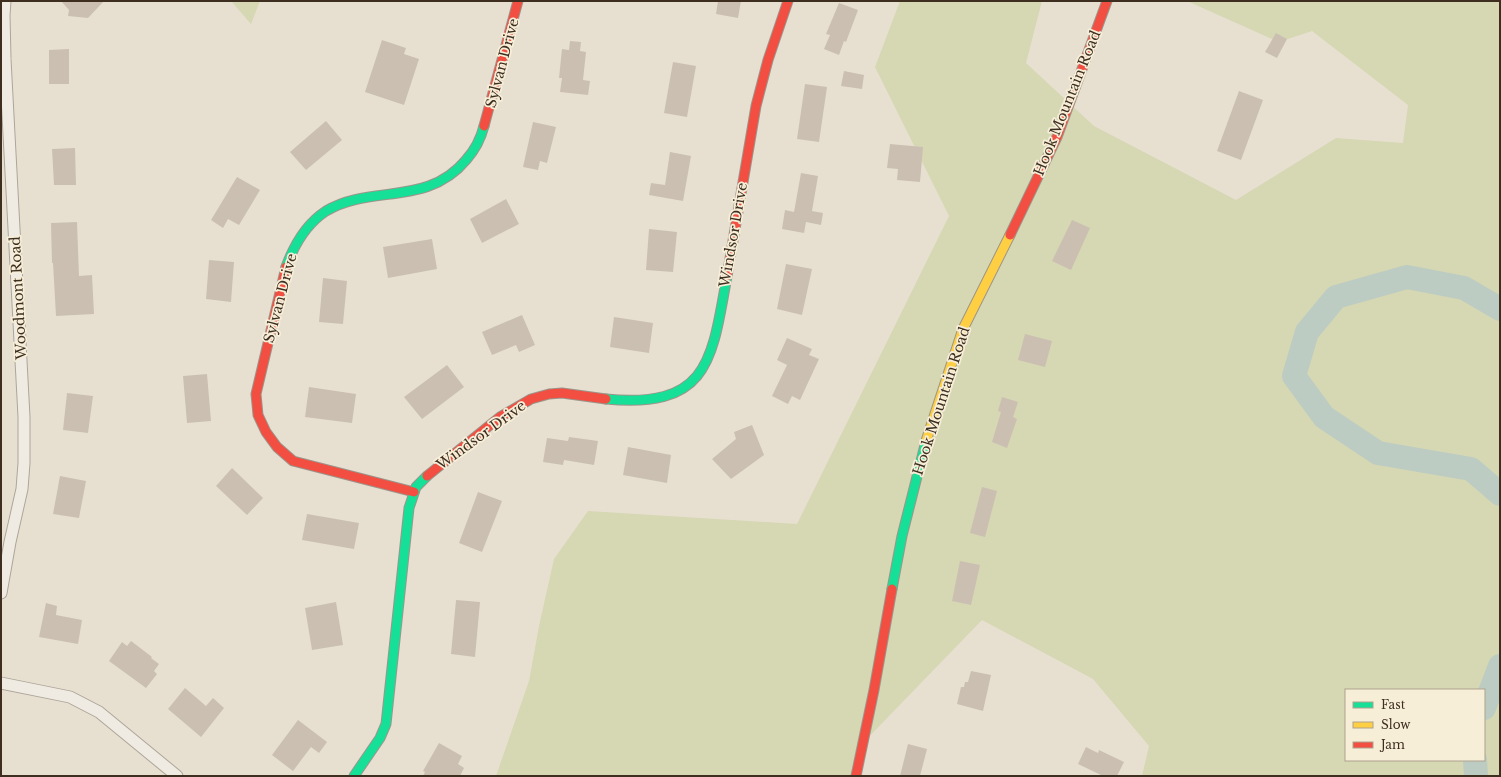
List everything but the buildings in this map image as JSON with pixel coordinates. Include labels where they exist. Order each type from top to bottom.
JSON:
[{"type":"street","name":"Woodmont Road","points":[[1,593],[22,489],[24,424],[5,59],[5,1]]},
{"type":"street","name":"Sylvan Drive","points":[[414,492],[293,461],[268,437],[258,412],[256,394],[282,277],[295,243],[319,216],[335,206],[344,203],[427,188],[444,180],[458,169],[476,148],[483,131],[518,1]]},
{"type":"street","name":"Windsor Drive","points":[[354,776],[380,738],[386,724],[409,508],[416,486],[440,464],[505,414],[526,401],[544,394],[563,392],[621,400],[655,400],[678,392],[690,384],[699,374],[710,354],[719,318],[754,118],[765,71],[788,1]]},
{"type":"street","name":"Hook Mountain Road","points":[[856,776],[874,690],[902,536],[925,444],[942,390],[963,329],[1022,212],[1057,137],[1107,1]]},
{"type":"street","points":[[1,683],[70,698],[99,712],[177,776]]},
{"type":"green space","points":[[231,1],[260,1],[251,24]]},
{"type":"green space","points":[[900,1],[1042,1],[1026,63],[1094,126],[1236,200],[1336,138],[1403,143],[1408,105],[1312,31],[1279,42],[1187,1],[1500,1],[1500,776],[1142,776],[1149,746],[1093,679],[982,620],[859,747],[852,776],[496,776],[529,681],[539,626],[554,559],[588,511],[797,524],[949,216],[875,67]]},
{"type":"waterway","points":[[1500,309],[1464,288],[1407,277],[1336,297],[1307,332],[1294,376],[1324,417],[1378,453],[1471,469],[1500,494]]},
{"type":"waterway","points":[[1485,705],[1500,666]]},
{"type":"waterway","points":[[1475,761],[1476,776]]},
{"type":"traffic: fast","points":[[286,267],[297,243],[312,222],[326,211],[343,203],[361,198],[416,190],[434,184],[451,175],[472,153],[484,126]]},
{"type":"traffic: fast","points":[[606,399],[640,400],[666,396],[686,387],[700,373],[709,354],[716,332],[727,276]]},
{"type":"traffic: fast","points":[[892,589],[902,536],[926,441]]},
{"type":"traffic: fast","points":[[354,776],[380,738],[386,724],[409,508],[416,487],[427,476]]},
{"type":"traffic: slow","points":[[926,441],[963,329],[1010,235]]},
{"type":"traffic: jam","points":[[484,126],[518,1]]},
{"type":"traffic: jam","points":[[727,276],[756,106],[768,60],[788,1]]},
{"type":"traffic: jam","points":[[1010,235],[1057,137],[1107,1]]},
{"type":"traffic: jam","points":[[286,267],[256,394],[258,415],[266,432],[277,447],[293,461],[414,492]]},
{"type":"traffic: jam","points":[[427,476],[500,417],[531,399],[549,394],[562,393],[606,399]]},
{"type":"traffic: jam","points":[[856,776],[874,690],[892,589]]}]
